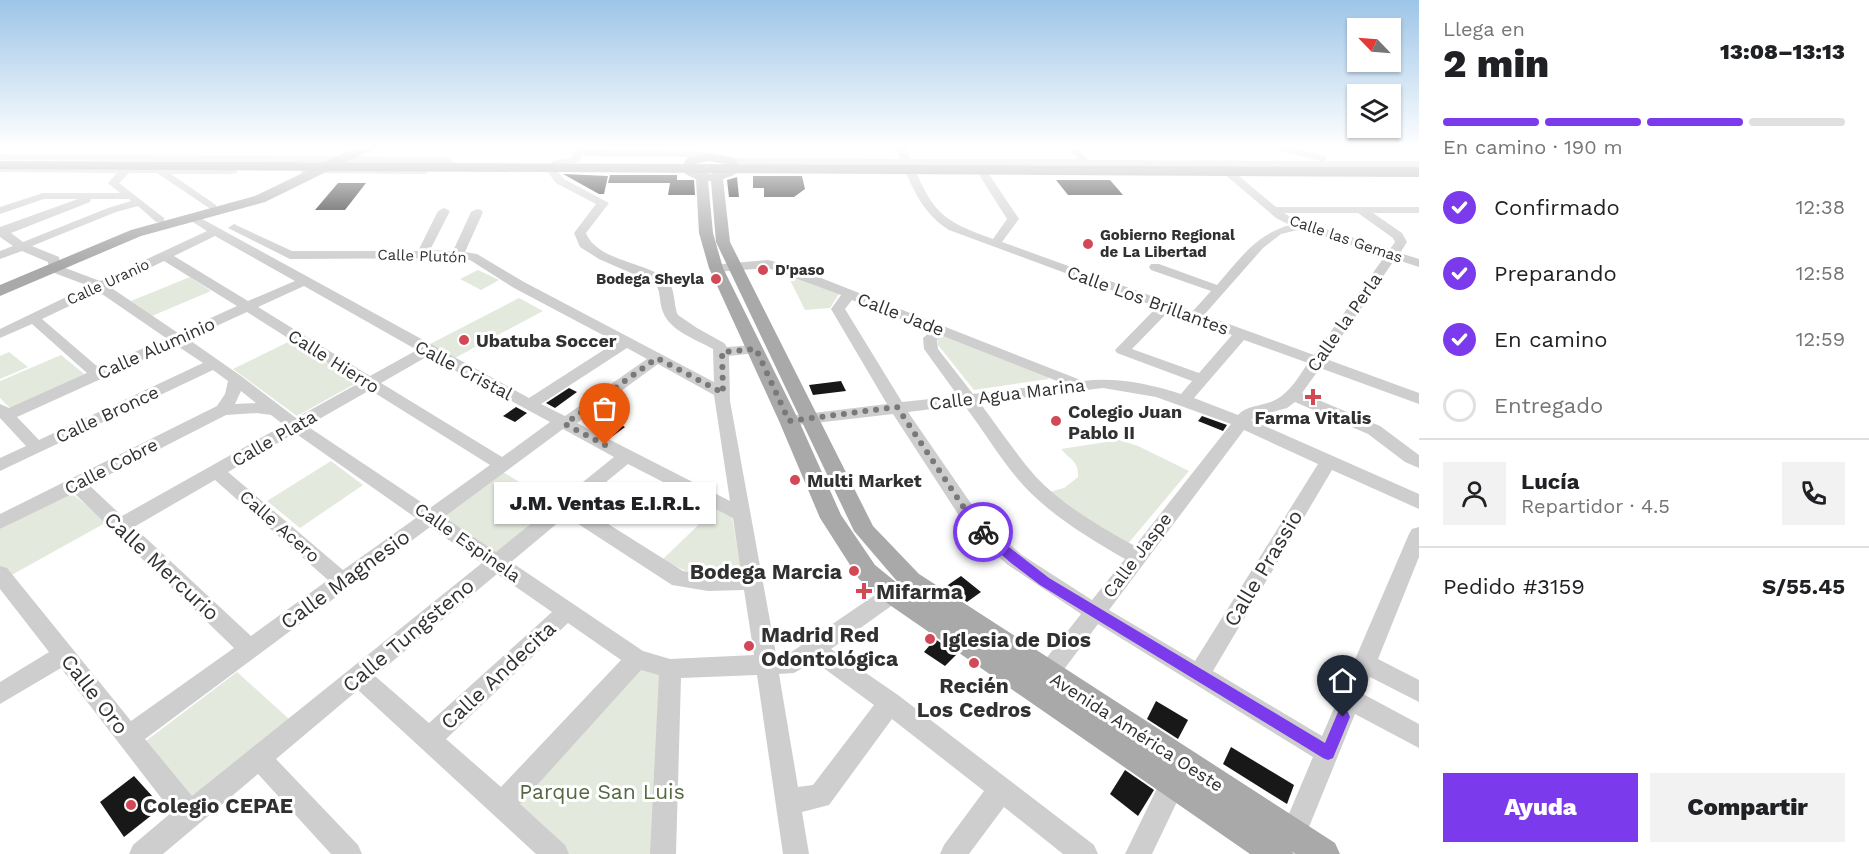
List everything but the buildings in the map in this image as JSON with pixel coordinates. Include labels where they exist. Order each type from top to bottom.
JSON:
[{"type":"main road","points":[[0,283],[119,239],[207,219],[268,188]]},
{"type":"main road","name":"Avenida América Oeste","points":[[711,188],[706,243],[725,267],[799,420],[831,519],[867,572],[902,588],[1285,847]]},
{"type":"main road","points":[[0,291],[115,234],[160,220],[207,219]]},
{"type":"main road","name":"Avenida América Oeste","points":[[725,267],[756,349],[799,420]]},
{"type":"main road","name":"Avenida América Oeste","points":[[1041,681],[1173,783],[1285,847],[1324,854]]},
{"type":"street","points":[[120,188],[160,220]]},
{"type":"street","points":[[183,188],[207,219]]},
{"type":"street","points":[[573,188],[603,203],[580,233],[584,244],[603,256],[661,281],[664,284],[669,310],[674,319],[719,346],[722,352],[723,393],[796,854]]},
{"type":"street","name":"Calle Los Brillantes","points":[[921,188],[938,219],[952,228],[1419,399]]},
{"type":"street","points":[[993,188],[1013,219],[995,244]]},
{"type":"street","name":"Calle las Gemas","points":[[1246,188],[1273,210],[1301,226],[1419,263]]},
{"type":"street","points":[[0,211],[43,196],[136,199]]},
{"type":"street","points":[[0,232],[94,196]]},
{"type":"street","points":[[0,255],[136,199]]},
{"type":"street","points":[[1273,210],[1419,210]]},
{"type":"street","name":"Calle la Perla","points":[[1293,395],[1401,242],[1398,236],[1361,210]]},
{"type":"street","points":[[422,254],[444,211]]},
{"type":"street","points":[[458,254],[477,212]]},
{"type":"street","name":"Calle Plutón","points":[[207,219],[290,255],[458,254],[473,257],[519,285],[723,393]]},
{"type":"street","name":"Calle Uranio","points":[[0,334],[165,256],[207,219]]},
{"type":"street","name":"Calle Cristal","points":[[207,219],[305,280],[427,350],[733,511],[741,511]]},
{"type":"street","points":[[1195,317],[1259,244],[1277,232],[1301,226]]},
{"type":"street","name":"Calle Espinela","points":[[0,232],[54,264],[100,286],[236,379],[296,426],[431,516],[637,659],[670,669],[794,663],[902,588]]},
{"type":"street","name":"Calle Hierro","points":[[165,256],[503,465]]},
{"type":"street","name":"Calle Jade","points":[[725,267],[768,264],[851,294],[1082,386]]},
{"type":"street","points":[[1155,267],[1219,290]]},
{"type":"street","name":"Calle Aluminio","points":[[3,412],[98,374],[305,280]]},
{"type":"street","points":[[851,294],[843,300],[838,309],[897,407],[976,526],[1015,560],[1044,581],[1328,753]]},
{"type":"street","points":[[1166,306],[1122,350],[1202,379]]},
{"type":"street","points":[[33,318],[98,374]]},
{"type":"street","points":[[942,330],[930,338],[931,349],[1029,480],[1047,499],[1080,525],[1136,556]]},
{"type":"street","points":[[1184,400],[1241,334]]},
{"type":"street","points":[[529,405],[626,342]]},
{"type":"street","points":[[722,352],[756,349]]},
{"type":"street","name":"Calle Plata","points":[[120,526],[427,350]]},
{"type":"street","name":"Calle Magnesio","points":[[128,736],[431,516],[657,358]]},
{"type":"street","name":"Calle Bronce","points":[[0,465],[214,364]]},
{"type":"street","points":[[223,410],[233,394],[236,379]]},
{"type":"street","name":"Calle Agua Marina","points":[[799,420],[1103,383],[1158,392],[1184,400],[1240,422],[1419,502]]},
{"type":"street","points":[[1240,422],[1249,413],[1281,404],[1293,395],[1365,425],[1419,462]]},
{"type":"street","name":"Calle Cobre","points":[[0,522],[223,410],[256,408],[276,410]]},
{"type":"street","points":[[3,412],[37,448]]},
{"type":"street","name":"Calle Jaspe","points":[[1041,681],[1240,422]]},
{"type":"street","name":"Calle Tungsteno","points":[[142,854],[626,456]]},
{"type":"street","name":"Calle Prassio","points":[[1199,674],[1328,462]]},
{"type":"street","name":"Calle Acero","points":[[216,471],[343,581]]},
{"type":"street","name":"Calle Mercurio","points":[[75,483],[250,649]]},
{"type":"street","points":[[565,506],[679,579],[708,584],[753,581]]},
{"type":"street","points":[[1285,847],[1328,753],[1419,534]]},
{"type":"street","name":"Calle Oro","points":[[0,574],[190,814]]},
{"type":"street","name":"Calle Andecita","points":[[429,739],[567,611]]},
{"type":"street","points":[[814,649],[890,703],[1085,854]]},
{"type":"street","points":[[0,694],[64,655]]},
{"type":"street","points":[[502,805],[637,659]]},
{"type":"street","points":[[1364,663],[1419,692]]},
{"type":"street","points":[[663,854],[670,669]]},
{"type":"street","points":[[359,676],[556,854]]},
{"type":"street","points":[[1350,699],[1419,737]]},
{"type":"street","points":[[788,802],[820,796],[890,703]]},
{"type":"street","points":[[259,758],[349,854]]},
{"type":"street","points":[[1138,854],[1173,783]]},
{"type":"street","points":[[953,854],[1001,789]]},
{"type":"green space","points":[[478,270],[499,280],[481,290],[460,279]]},
{"type":"green space","points":[[787,274],[839,294],[830,308],[805,310]]},
{"type":"green space","points":[[190,277],[211,291],[152,316],[131,301]]},
{"type":"green space","points":[[519,298],[543,311],[453,359],[430,344]]},
{"type":"green space","points":[[946,335],[1049,379],[974,390],[938,345],[938,339]]},
{"type":"green space","points":[[290,341],[358,382],[297,416],[233,369]]},
{"type":"green space","points":[[9,352],[28,367],[0,379],[0,356]]},
{"type":"green space","points":[[61,355],[88,377],[13,411],[0,398],[0,381]]},
{"type":"green space","points":[[1119,440],[1138,446],[1189,471],[1126,546],[1049,492],[1064,488],[1078,477],[1077,467],[1061,449]]},
{"type":"green space","points":[[331,461],[363,485],[300,528],[267,501]]},
{"type":"green space","points":[[503,472],[558,506],[495,557],[438,516]]},
{"type":"green space","points":[[70,492],[107,522],[8,577],[0,568],[0,529]]},
{"type":"green space","points":[[716,508],[732,516],[742,576],[697,576],[662,560]]},
{"type":"green space","name":"Parque San Luis","points":[[637,659],[670,669],[663,854],[556,854],[502,805]]},
{"type":"green space","points":[[237,672],[289,719],[188,800],[138,747]]},
{"type":"way so far","points":[[605,445],[565,424],[657,358],[723,393],[722,352],[756,349],[789,421],[897,407],[937,470],[976,526],[983,532]]},
{"type":"place","name":"Gobierno Regional de La Libertad","points":[[1088,244]]},
{"type":"place","name":"D'paso","points":[[763,270]]},
{"type":"place","name":"Bodega Sheyla","points":[[716,279]]},
{"type":"place","name":"Ubatuba Soccer","points":[[464,340]]},
{"type":"place","name":"Farma Vitalis","points":[[1313,397]]},
{"type":"place","name":"Colegio Juan Pablo II","points":[[1056,421]]},
{"type":"place","name":"J.M. Ventas E.I.R.L.","points":[[605,445]]},
{"type":"place","name":"Multi Market","points":[[795,480]]},
{"type":"place","name":"Bodega Marcia","points":[[854,571]]},
{"type":"place","name":"Mifarma","points":[[864,591]]},
{"type":"place","name":"Iglesia de Dios","points":[[930,639]]},
{"type":"place","name":"Madrid Red Odontológica","points":[[749,646]]},
{"type":"place","name":"Recién Los Cedros","points":[[974,663]]},
{"type":"place","name":"Colegio CEPAE","points":[[131,805]]},
{"type":"route","points":[[983,532],[1044,581],[1328,753],[1343,717]]}]
